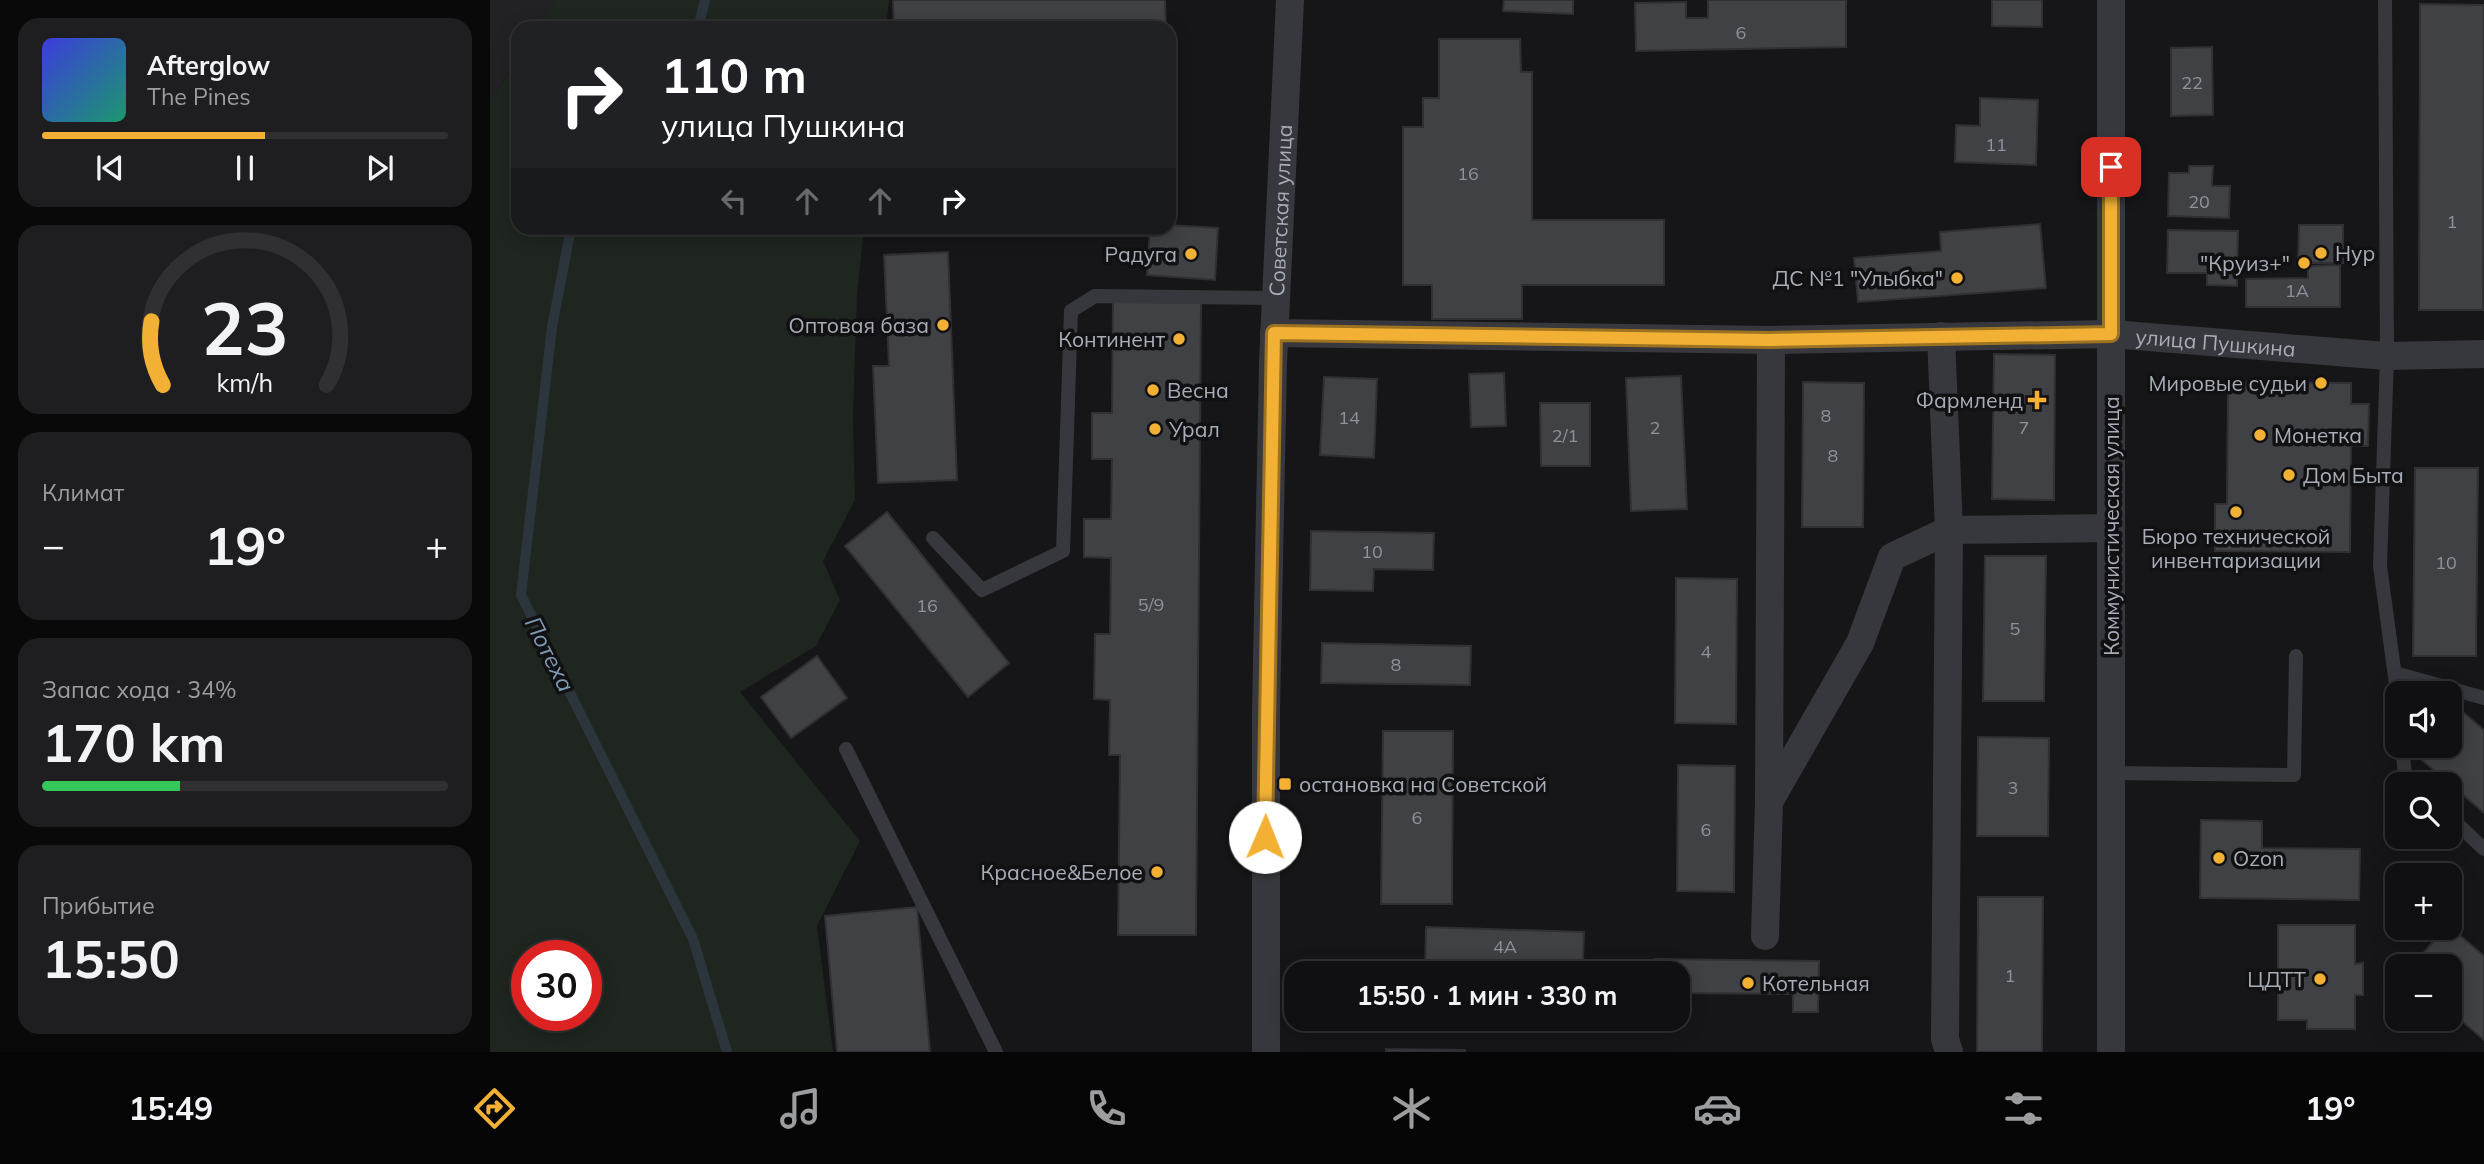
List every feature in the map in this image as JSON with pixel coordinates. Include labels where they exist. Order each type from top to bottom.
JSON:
[{"type":"street","name":"Советская улица","points":[[1266,1052],[1266,724],[1274,333],[1290,0]]},
{"type":"street","name":"Коммунистическая улица","points":[[2111,0],[2111,1052]]},
{"type":"street","name":"улица Пушкина","points":[[1274,333],[1770,340],[2111,334],[2387,356],[2484,354]]},
{"type":"street","points":[[1941,336],[1949,530],[1945,1039],[1949,1052]]},
{"type":"street","points":[[1765,936],[1769,801],[1770,340]]},
{"type":"street","points":[[1769,801],[1860,643],[1892,557],[1949,530],[2111,528]]},
{"type":"lane","points":[[2385,0],[2387,356],[2380,566],[2396,681]]},
{"type":"lane","points":[[933,538],[982,590],[1063,551],[1071,311],[1095,296],[1275,298]]},
{"type":"lane","points":[[2111,773],[2294,775],[2296,656]]},
{"type":"lane","points":[[2395,673],[2484,698]]},
{"type":"lane","points":[[846,749],[996,1052]]},
{"type":"lane","points":[[2462,828],[2484,849]]},
{"type":"shaded area","points":[[490,0],[555,0],[542,21],[511,21],[511,69],[490,102]]},
{"type":"shaded area","points":[[555,0],[889,0],[887,21],[542,21]]},
{"type":"shaded area","points":[[511,69],[511,235],[863,235],[857,294],[853,417],[855,500],[823,561],[840,600],[816,646],[740,692],[860,841],[817,926],[833,1052],[490,1052],[490,102]]},
{"type":"building","points":[[893,0],[1165,0],[1166,21],[894,21]]},
{"type":"building","points":[[1504,0],[1573,0],[1573,14],[1503,11]]},
{"type":"building","points":[[1708,0],[1846,0],[1846,47],[1636,51],[1635,3],[1686,2],[1686,18],[1708,18]]},
{"type":"building","points":[[1992,0],[2042,0],[2042,27],[1992,26]]},
{"type":"building","points":[[2420,4],[2484,5],[2483,310],[2419,310]]},
{"type":"building","points":[[1439,39],[1520,39],[1521,72],[1532,72],[1532,220],[1664,220],[1664,285],[1522,285],[1522,319],[1432,319],[1432,285],[1403,285],[1403,127],[1423,127],[1423,98],[1439,98]]},
{"type":"building","points":[[2212,47],[2213,115],[2171,116],[2171,48]]},
{"type":"building","points":[[1980,98],[2038,100],[2036,165],[1955,162],[1956,125],[1980,126]]},
{"type":"building","points":[[2189,166],[2213,166],[2212,186],[2230,186],[2229,218],[2168,216],[2169,173],[2189,173]]},
{"type":"building","points":[[2040,224],[2046,288],[1858,302],[1854,258],[1941,251],[1940,232]]},
{"type":"building","points":[[1176,225],[1218,228],[1215,280],[1147,275],[1150,235],[1176,235]]},
{"type":"building","points":[[2299,225],[2343,225],[2343,263],[2298,263]]},
{"type":"building","points":[[2168,230],[2238,231],[2237,286],[2207,285],[2207,273],[2167,273]]},
{"type":"building","points":[[948,252],[957,480],[878,483],[873,366],[889,366],[884,255]]},
{"type":"building","points":[[2340,265],[2340,307],[2246,307],[2246,279],[2308,278],[2308,266]]},
{"type":"building","points":[[1113,302],[1201,302],[1196,935],[1118,935],[1120,755],[1109,755],[1110,700],[1094,699],[1095,634],[1110,634],[1111,558],[1084,557],[1084,519],[1111,519],[1112,459],[1092,459],[1092,413],[1112,413]]},
{"type":"building","points":[[1994,354],[2055,355],[2054,500],[1992,499]]},
{"type":"building","points":[[1504,373],[1506,426],[1471,427],[1469,374]]},
{"type":"building","points":[[1681,376],[1687,509],[1631,511],[1626,378]]},
{"type":"building","points":[[1324,377],[1377,379],[1374,458],[1320,455]]},
{"type":"building","points":[[1803,382],[1864,383],[1863,527],[1802,527]]},
{"type":"building","name":"Дом Быта","points":[[2228,382],[2351,383],[2351,404],[2369,404],[2368,446],[2351,446],[2350,552],[2215,551],[2215,504],[2227,504]]},
{"type":"building","points":[[1540,403],[1590,403],[1590,466],[1541,466]]},
{"type":"building","points":[[2415,468],[2478,468],[2476,656],[2413,656]]},
{"type":"building","points":[[887,512],[1009,663],[968,697],[845,546]]},
{"type":"building","points":[[1311,531],[1434,533],[1433,570],[1374,569],[1373,591],[1310,590]]},
{"type":"building","points":[[1985,556],[2046,556],[2044,701],[1983,701]]},
{"type":"building","points":[[1676,578],[1737,579],[1736,724],[1675,723]]},
{"type":"building","points":[[1322,643],[1471,646],[1470,685],[1321,683]]},
{"type":"building","points":[[817,656],[847,698],[791,738],[761,697]]},
{"type":"building","points":[[2462,711],[2484,730],[2484,813],[2462,794],[2462,772],[2436,772],[2420,758],[2462,758]]},
{"type":"building","points":[[1383,731],[1453,731],[1452,904],[1381,904]]},
{"type":"building","points":[[1978,737],[2049,738],[2048,836],[1977,836]]},
{"type":"building","points":[[1678,765],[1735,766],[1734,892],[1677,891]]},
{"type":"building","points":[[2201,820],[2262,821],[2262,848],[2360,849],[2359,900],[2200,898]]},
{"type":"building","points":[[1978,897],[2043,897],[2042,1052],[1977,1052]]},
{"type":"building","points":[[917,907],[930,1052],[837,1052],[825,916]]},
{"type":"building","name":"ЦДТТ","points":[[2278,925],[2355,925],[2355,964],[2363,963],[2363,995],[2355,995],[2355,1029],[2307,1029],[2307,1020],[2278,1020]]},
{"type":"building","points":[[1426,927],[1584,932],[1583,960],[1615,961],[1425,961]]},
{"type":"building","points":[[2462,937],[2484,956],[2484,1040],[2462,1021],[2462,954],[2422,954],[2435,940],[2462,940]]},
{"type":"building","name":"Котельная","points":[[1655,959],[1819,961],[1818,1012],[1793,1012],[1793,994],[1690,993],[1690,961]]},
{"type":"building","points":[[1386,1049],[1465,1050],[1465,1052],[1386,1052]]},
{"type":"waterway","name":"Потеха","points":[[700,21],[705,0]]},
{"type":"waterway","name":"Потеха","points":[[570,235],[552,327],[521,595],[693,939],[727,1052]]},
{"type":"place","name":"Нур","points":[[2321,253]]},
{"type":"place","name":"Радуга","points":[[1191,254]]},
{"type":"place","name":"\"Круиз+\"","points":[[2304,263]]},
{"type":"place","name":"ДС №1 \"Улыбка\"","points":[[1957,278]]},
{"type":"place","name":"Оптовая база","points":[[943,325]]},
{"type":"place","name":"Континент","points":[[1179,339]]},
{"type":"place","name":"Мировые судьи","points":[[2321,383]]},
{"type":"place","name":"Весна","points":[[1153,390]]},
{"type":"place","name":"Фармленд","points":[[2037,400]]},
{"type":"place","name":"Урал","points":[[1155,429]]},
{"type":"place","name":"Монетка","points":[[2260,435]]},
{"type":"place","name":"Дом Быта","points":[[2289,475]]},
{"type":"place","name":"Бюро технической инвентаризации","points":[[2236,512]]},
{"type":"place","name":"остановка на Советской","points":[[1285,784]]},
{"type":"place","name":"Ozon","points":[[2219,858]]},
{"type":"place","name":"Красное&Белое","points":[[1157,872]]},
{"type":"place","name":"ЦДТТ","points":[[2320,979]]},
{"type":"place","name":"Котельная","points":[[1748,983]]},
{"type":"route","points":[[1265,837],[1274,333],[1770,340],[2111,334],[2111,167]]}]
